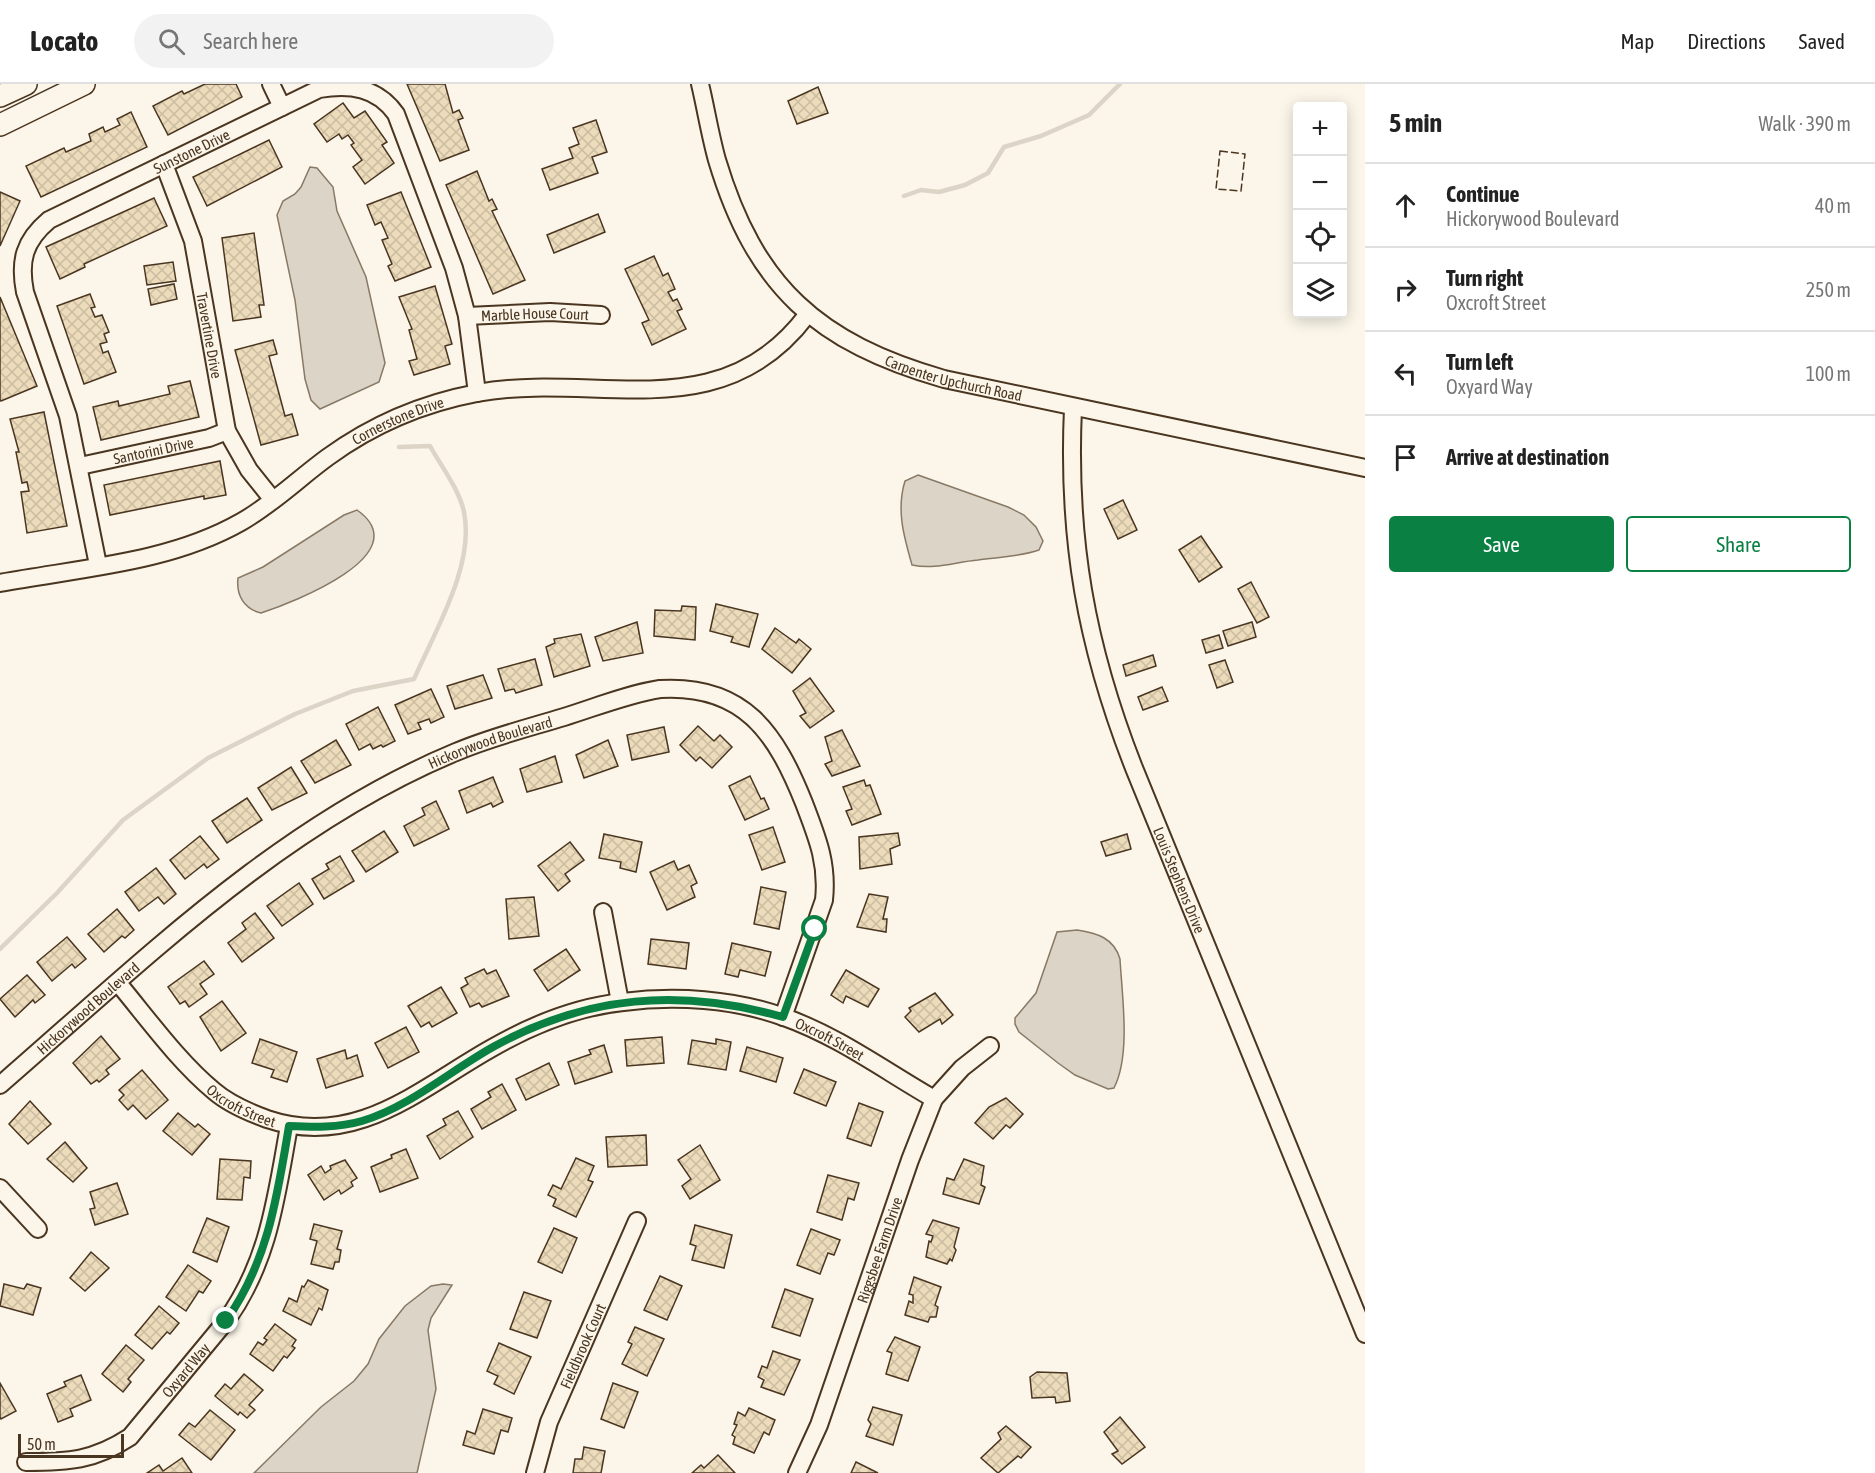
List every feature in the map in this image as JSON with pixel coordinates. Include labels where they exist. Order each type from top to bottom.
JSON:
[{"type":"main road","points":[[0,96],[26,84]]},
{"type":"main road","points":[[0,125],[84,84]]},
{"type":"street","points":[[271,84],[282,107]]},
{"type":"street","name":"Sunstone Drive","points":[[98,565],[80,466],[59,386],[25,292],[21,273],[28,241],[49,220],[282,107],[334,84],[366,88],[388,102],[402,129],[454,268],[467,316],[477,393]]},
{"type":"street","name":"Carpenter Upchurch Road","points":[[700,84],[717,159],[743,226],[761,259],[782,289],[807,315],[881,358],[914,371],[1073,408],[1365,468]]},
{"type":"street","name":"Travertine Drive","points":[[164,164],[193,241],[227,431],[249,470],[273,500]]},
{"type":"street","name":"Marble House Court","points":[[467,316],[550,312],[601,315]]},
{"type":"street","name":"Cornerstone Drive","points":[[0,583],[191,545],[241,522],[327,458],[367,432],[411,412],[477,393],[510,390],[671,389],[712,382],[751,366],[772,352],[789,339],[807,315]]},
{"type":"street","name":"Louis Stephens Drive","points":[[1073,408],[1071,475],[1077,559],[1085,611],[1103,684],[1138,780],[1365,1334]]},
{"type":"street","name":"Santorini Drive","points":[[80,466],[209,438],[227,431]]},
{"type":"street","name":"Hickorywood Boulevard","points":[[0,1085],[250,872],[396,781],[455,753],[495,738],[645,691],[677,688],[708,693],[727,700],[742,708],[765,729],[789,769],[821,847],[826,881],[824,900],[783,1017]]},
{"type":"street","points":[[603,912],[620,1002]]},
{"type":"street","name":"Oxcroft Street","points":[[118,983],[215,1092],[243,1109],[289,1126],[319,1127],[361,1121],[393,1108],[518,1034],[548,1020],[620,1002],[663,999],[702,1001],[757,1009],[783,1017],[853,1051],[934,1099]]},
{"type":"street","name":"Riggsbee Farm Drive","points":[[797,1473],[819,1425],[910,1160],[934,1099],[962,1068],[990,1046]]},
{"type":"street","name":"Oxyard Way","points":[[26,1462],[78,1461],[113,1449],[130,1437],[219,1330],[238,1304],[263,1254],[271,1226],[289,1126]]},
{"type":"street","points":[[0,1188],[38,1229]]},
{"type":"street","name":"Fieldbrook Court","points":[[535,1473],[549,1422],[636,1221]]},
{"type":"shaded area","points":[[310,167],[317,168],[333,187],[337,211],[366,277],[385,363],[379,382],[320,409],[311,400],[305,379],[295,300],[277,215],[283,201],[295,194],[301,187]]},
{"type":"shaded area","points":[[918,475],[1008,507],[1024,515],[1036,527],[1043,541],[1039,550],[937,566],[912,565],[904,534],[901,502],[905,481]]},
{"type":"shaded area","points":[[357,510],[372,527],[373,543],[363,559],[345,574],[322,587],[277,607],[261,613],[246,605],[238,590],[238,578],[263,567],[344,515]]},
{"type":"shaded area","points":[[1077,930],[1109,941],[1120,959],[1124,1042],[1119,1074],[1114,1088],[1108,1089],[1075,1075],[1019,1032],[1015,1024],[1015,1018],[1036,993],[1057,932]]},
{"type":"shaded area","points":[[452,1285],[431,1318],[428,1330],[436,1389],[417,1473],[254,1473],[321,1407],[354,1381],[368,1364],[379,1339],[405,1306],[431,1286]]},
{"type":"building","points":[[205,84],[236,84],[242,97],[168,135],[153,106],[182,91],[184,94]]},
{"type":"building","points":[[407,84],[445,84],[453,113],[459,110],[463,118],[458,120],[469,150],[440,161]]},
{"type":"building","points":[[818,87],[828,113],[797,124],[788,101]]},
{"type":"building","points":[[343,103],[354,118],[365,111],[387,142],[382,145],[394,163],[365,184],[353,167],[362,160],[351,145],[354,143],[348,135],[342,139],[339,134],[327,142],[314,124]]},
{"type":"building","points":[[131,112],[147,147],[41,197],[26,166],[64,148],[66,152],[91,141],[89,134],[103,127],[105,132],[120,125],[117,119]]},
{"type":"building","points":[[596,120],[607,152],[592,157],[598,173],[550,190],[542,169],[573,158],[569,148],[579,144],[573,128]]},
{"type":"building","points":[[269,140],[282,167],[207,206],[193,177]]},
{"type":"building","points":[[477,171],[489,201],[492,199],[497,209],[492,211],[525,280],[493,294],[446,185]]},
{"type":"building","points":[[0,192],[20,201],[0,246]]},
{"type":"building","points":[[401,192],[431,267],[395,281],[388,266],[392,264],[382,240],[388,238],[381,222],[375,225],[367,205]]},
{"type":"building","points":[[154,198],[167,226],[84,264],[85,267],[60,279],[46,247]]},
{"type":"building","points":[[598,214],[605,232],[554,253],[547,235]]},
{"type":"building","points":[[254,233],[264,305],[259,305],[261,317],[233,321],[222,238]]},
{"type":"building","points":[[654,256],[663,276],[668,273],[675,289],[668,292],[673,301],[677,299],[682,309],[677,311],[686,329],[652,345],[642,323],[649,320],[625,269]]},
{"type":"building","points":[[173,262],[176,281],[147,285],[144,266]]},
{"type":"building","points":[[174,284],[177,299],[151,305],[148,289]]},
{"type":"building","points":[[435,286],[452,344],[445,346],[450,364],[414,375],[409,361],[417,359],[409,330],[412,329],[399,297]]},
{"type":"building","points":[[90,294],[95,307],[91,308],[95,317],[102,315],[109,332],[104,334],[107,342],[100,344],[103,353],[108,351],[116,372],[84,384],[57,306]]},
{"type":"building","points":[[0,297],[37,386],[1,401],[0,399]]},
{"type":"building","points":[[273,340],[277,354],[269,356],[285,416],[292,414],[298,435],[261,445],[235,350]]},
{"type":"building","points":[[190,381],[199,417],[101,440],[93,407],[118,401],[119,406],[170,394],[168,386]]},
{"type":"building","points":[[44,412],[67,526],[27,533],[21,492],[29,491],[27,482],[22,483],[16,452],[19,452],[10,419]]},
{"type":"building","points":[[220,461],[226,495],[204,499],[204,496],[110,515],[104,485]]},
{"type":"building","points":[[1123,500],[1137,530],[1118,539],[1104,509]]},
{"type":"building","points":[[1201,536],[1222,567],[1199,582],[1179,550]]},
{"type":"building","points":[[1251,582],[1269,617],[1257,623],[1238,589]]},
{"type":"building","points":[[716,604],[758,614],[749,647],[731,642],[733,637],[710,631]]},
{"type":"building","points":[[682,606],[696,607],[695,640],[654,636],[655,610],[681,611]]},
{"type":"building","points":[[637,622],[643,653],[603,661],[595,637]]},
{"type":"building","points":[[1252,622],[1256,637],[1228,646],[1223,631]]},
{"type":"building","points":[[775,628],[796,643],[799,639],[811,649],[792,673],[762,649]]},
{"type":"building","points":[[581,634],[590,666],[554,677],[546,647],[555,643],[554,639]]},
{"type":"building","points":[[1219,635],[1223,648],[1206,653],[1202,640]]},
{"type":"building","points":[[1153,655],[1156,666],[1126,676],[1123,665]]},
{"type":"building","points":[[535,659],[542,685],[516,693],[514,689],[505,691],[498,669]]},
{"type":"building","points":[[1225,660],[1233,682],[1217,688],[1209,665]]},
{"type":"building","points":[[483,675],[492,698],[455,709],[447,686]]},
{"type":"building","points":[[810,678],[834,711],[810,728],[800,716],[806,713],[793,691]]},
{"type":"building","points":[[1162,687],[1168,701],[1143,710],[1138,697]]},
{"type":"building","points":[[431,689],[444,717],[431,723],[429,719],[418,723],[421,729],[408,734],[395,705]]},
{"type":"building","points":[[378,707],[395,741],[373,749],[370,744],[359,750],[346,724]]},
{"type":"building","points":[[698,726],[714,741],[720,735],[732,747],[712,768],[700,757],[696,761],[680,745]]},
{"type":"building","points":[[664,727],[669,752],[632,760],[627,735]]},
{"type":"building","points":[[842,730],[860,766],[832,776],[825,764],[832,761],[825,737]]},
{"type":"building","points":[[336,740],[351,765],[315,783],[301,761]]},
{"type":"building","points":[[608,740],[618,766],[584,778],[576,755]]},
{"type":"building","points":[[555,756],[562,782],[527,792],[520,769]]},
{"type":"building","points":[[291,767],[307,793],[272,810],[258,788]]},
{"type":"building","points":[[750,776],[761,799],[764,798],[769,809],[745,820],[729,786]]},
{"type":"building","points":[[493,777],[503,802],[493,807],[491,803],[467,813],[459,791]]},
{"type":"building","points":[[864,780],[866,786],[870,785],[881,814],[852,825],[846,811],[852,809],[843,787]]},
{"type":"building","points":[[247,798],[262,820],[227,843],[212,821]]},
{"type":"building","points":[[436,801],[449,829],[414,846],[404,826],[425,815],[422,808]]},
{"type":"building","points":[[773,827],[785,862],[762,870],[749,835]]},
{"type":"building","points":[[384,831],[398,852],[366,872],[352,851]]},
{"type":"building","points":[[898,833],[900,845],[890,849],[892,864],[860,869],[859,837]]},
{"type":"building","points":[[604,834],[642,842],[636,872],[620,868],[621,862],[599,858]]},
{"type":"building","points":[[1127,834],[1131,849],[1106,856],[1101,842]]},
{"type":"building","points":[[200,836],[219,859],[207,868],[204,864],[185,879],[170,860]]},
{"type":"building","points":[[570,842],[584,860],[565,874],[570,881],[558,891],[538,866]]},
{"type":"building","points":[[340,856],[354,881],[324,899],[312,879],[329,869],[326,864]]},
{"type":"building","points":[[674,861],[678,870],[689,865],[697,883],[691,886],[695,897],[667,910],[650,872]]},
{"type":"building","points":[[156,868],[176,894],[164,904],[158,897],[139,911],[125,892]]},
{"type":"building","points":[[299,883],[313,904],[282,926],[267,906]]},
{"type":"building","points":[[761,887],[786,892],[779,929],[754,924]]},
{"type":"building","points":[[869,894],[888,897],[883,919],[887,919],[886,932],[857,927]]},
{"type":"building","points":[[534,897],[539,936],[509,939],[506,899]]},
{"type":"building","points":[[117,909],[134,930],[125,938],[122,936],[104,952],[88,934]]},
{"type":"building","points":[[255,913],[274,938],[242,962],[228,943],[246,929],[242,923]]},
{"type":"building","points":[[67,937],[86,959],[75,968],[72,964],[52,981],[37,962]]},
{"type":"building","points":[[651,939],[689,943],[686,969],[648,964]]},
{"type":"building","points":[[732,943],[771,952],[765,976],[740,970],[738,977],[725,974]]},
{"type":"building","points":[[566,949],[580,970],[548,991],[534,970]]},
{"type":"building","points":[[204,961],[214,974],[200,984],[207,994],[189,1007],[185,1001],[180,1004],[168,987]]},
{"type":"building","points":[[484,969],[487,974],[496,970],[509,996],[482,1007],[479,1003],[470,1007],[461,988],[468,984],[465,978]]},
{"type":"building","points":[[846,970],[879,989],[868,1007],[846,996],[843,1003],[831,995]]},
{"type":"building","points":[[27,975],[45,995],[35,1003],[33,1000],[15,1017],[0,999]]},
{"type":"building","points":[[441,987],[457,1013],[432,1027],[429,1022],[421,1027],[408,1006]]},
{"type":"building","points":[[935,993],[953,1015],[942,1024],[940,1019],[919,1032],[905,1017],[911,1011],[909,1008]]},
{"type":"building","points":[[222,1001],[246,1033],[221,1051],[200,1017]]},
{"type":"building","points":[[406,1027],[419,1052],[388,1068],[375,1043]]},
{"type":"building","points":[[101,1036],[120,1059],[106,1070],[109,1074],[99,1082],[97,1080],[91,1084],[73,1063]]},
{"type":"building","points":[[662,1037],[664,1063],[627,1066],[625,1040]]},
{"type":"building","points":[[260,1039],[297,1052],[287,1082],[271,1077],[274,1070],[252,1063]]},
{"type":"building","points":[[716,1039],[731,1042],[726,1070],[688,1064],[692,1040],[716,1044]]},
{"type":"building","points":[[604,1045],[612,1072],[575,1084],[568,1062],[591,1054],[589,1050]]},
{"type":"building","points":[[747,1047],[783,1058],[776,1082],[740,1071]]},
{"type":"building","points":[[345,1050],[347,1059],[357,1055],[363,1076],[326,1088],[317,1059]]},
{"type":"building","points":[[549,1063],[559,1085],[526,1100],[516,1079]]},
{"type":"building","points":[[804,1069],[836,1082],[826,1106],[794,1093]]},
{"type":"building","points":[[142,1070],[168,1100],[146,1119],[133,1105],[128,1110],[119,1100],[124,1095],[119,1090]]},
{"type":"building","points":[[502,1084],[516,1110],[482,1129],[471,1109],[491,1097],[488,1092]]},
{"type":"building","points":[[1006,1098],[1023,1114],[1010,1128],[1006,1125],[993,1139],[975,1123],[989,1107]]},
{"type":"building","points":[[30,1101],[51,1124],[28,1144],[9,1124]]},
{"type":"building","points":[[859,1103],[883,1112],[871,1146],[847,1138]]},
{"type":"building","points":[[458,1111],[473,1137],[440,1159],[427,1136],[446,1125],[443,1119]]},
{"type":"building","points":[[178,1113],[195,1127],[198,1124],[210,1134],[192,1155],[163,1131]]},
{"type":"building","points":[[646,1135],[647,1165],[608,1167],[606,1137]]},
{"type":"building","points":[[65,1142],[87,1168],[73,1182],[47,1159]]},
{"type":"building","points":[[700,1145],[720,1180],[690,1199],[682,1186],[691,1179],[678,1160]]},
{"type":"building","points":[[406,1149],[418,1178],[380,1192],[371,1167]]},
{"type":"building","points":[[576,1158],[594,1166],[588,1180],[593,1182],[576,1217],[553,1206],[556,1199],[548,1195],[553,1185],[561,1189]]},
{"type":"building","points":[[220,1159],[251,1161],[250,1178],[244,1177],[242,1200],[217,1199]]},
{"type":"building","points":[[964,1159],[984,1166],[981,1185],[985,1187],[979,1204],[943,1194],[947,1178],[954,1180]]},
{"type":"building","points":[[345,1160],[357,1178],[351,1182],[353,1186],[341,1194],[339,1190],[324,1200],[308,1175],[321,1166],[325,1173],[331,1169],[330,1166]]},
{"type":"building","points":[[828,1175],[859,1183],[854,1200],[848,1198],[842,1220],[817,1212]]},
{"type":"building","points":[[117,1183],[128,1214],[95,1225],[90,1209],[95,1208],[90,1192]]},
{"type":"building","points":[[207,1218],[229,1227],[217,1262],[193,1252]]},
{"type":"building","points":[[933,1220],[959,1228],[954,1247],[956,1250],[952,1261],[950,1259],[947,1264],[926,1257],[929,1241],[931,1242],[933,1236],[926,1234]]},
{"type":"building","points":[[314,1224],[342,1231],[337,1249],[341,1250],[339,1262],[335,1262],[333,1269],[311,1264],[317,1241],[310,1239]]},
{"type":"building","points":[[695,1225],[732,1235],[724,1268],[692,1260],[696,1246],[690,1244]]},
{"type":"building","points":[[554,1228],[577,1238],[562,1273],[538,1262]]},
{"type":"building","points":[[811,1229],[840,1240],[834,1255],[828,1253],[820,1274],[797,1265]]},
{"type":"building","points":[[91,1252],[109,1268],[85,1291],[70,1278]]},
{"type":"building","points":[[188,1265],[211,1281],[203,1293],[199,1291],[186,1311],[166,1297]]},
{"type":"building","points":[[660,1276],[682,1286],[667,1320],[644,1310]]},
{"type":"building","points":[[914,1277],[941,1287],[935,1305],[938,1307],[936,1317],[930,1317],[928,1322],[905,1315],[909,1301],[913,1303],[913,1295],[909,1294]]},
{"type":"building","points":[[308,1280],[328,1290],[322,1310],[319,1308],[311,1325],[283,1311],[289,1298],[297,1302],[302,1286],[304,1287]]},
{"type":"building","points":[[4,1284],[24,1289],[27,1284],[41,1288],[33,1315],[0,1306]]},
{"type":"building","points":[[785,1289],[813,1299],[800,1336],[772,1327]]},
{"type":"building","points":[[524,1292],[551,1301],[537,1338],[510,1329]]},
{"type":"building","points":[[159,1306],[179,1323],[170,1334],[167,1332],[152,1349],[135,1335]]},
{"type":"building","points":[[275,1324],[296,1340],[292,1346],[295,1348],[287,1358],[284,1356],[273,1371],[250,1354],[258,1342],[263,1345],[267,1340],[264,1338]]},
{"type":"building","points":[[635,1327],[664,1339],[647,1376],[622,1364],[632,1344],[628,1342]]},
{"type":"building","points":[[895,1337],[920,1347],[908,1381],[886,1374],[892,1353],[887,1351]]},
{"type":"building","points":[[499,1343],[531,1357],[514,1394],[494,1384],[498,1376],[487,1371]]},
{"type":"building","points":[[126,1345],[144,1360],[128,1379],[131,1382],[123,1392],[102,1374]]},
{"type":"building","points":[[773,1351],[800,1360],[784,1395],[761,1387],[764,1380],[758,1377],[762,1366],[767,1368]]},
{"type":"building","points":[[1037,1372],[1067,1373],[1070,1401],[1056,1403],[1055,1397],[1032,1398],[1030,1377]]},
{"type":"building","points":[[244,1374],[263,1390],[249,1405],[255,1410],[247,1418],[240,1412],[238,1415],[215,1396],[225,1384],[231,1389]]},
{"type":"building","points":[[81,1375],[91,1400],[70,1409],[73,1416],[58,1422],[47,1394],[66,1386],[64,1382]]},
{"type":"building","points":[[0,1383],[16,1411],[1,1419],[0,1417]]},
{"type":"building","points":[[613,1383],[638,1392],[624,1428],[601,1419]]},
{"type":"building","points":[[873,1407],[902,1415],[893,1445],[866,1436],[871,1424],[868,1420]]},
{"type":"building","points":[[749,1408],[775,1420],[769,1435],[764,1432],[754,1453],[733,1444],[735,1437],[732,1435],[737,1425],[734,1424],[738,1412],[745,1416]]},
{"type":"building","points":[[483,1409],[512,1418],[508,1432],[501,1430],[494,1454],[463,1445],[467,1431],[475,1434]]},
{"type":"building","points":[[210,1410],[235,1430],[211,1460],[179,1435],[189,1423],[195,1427]]},
{"type":"building","points":[[1120,1417],[1145,1447],[1122,1464],[1112,1454],[1118,1451],[1104,1432]]},
{"type":"building","points":[[1006,1426],[1031,1447],[1021,1458],[1018,1456],[998,1473],[981,1458],[1001,1439],[998,1433]]},
{"type":"building","points":[[584,1447],[605,1451],[601,1473],[573,1473],[575,1459],[582,1459]]},
{"type":"building","points":[[718,1455],[735,1473],[692,1473],[701,1465],[704,1468]]},
{"type":"building","points":[[182,1458],[192,1473],[147,1473],[159,1465],[163,1471]]},
{"type":"building","points":[[856,1462],[878,1473],[851,1473]]},
{"type":"waterway","points":[[904,196],[921,190],[939,192],[965,185],[988,173],[1004,147],[1041,136],[1089,115],[1120,84]]},
{"type":"waterway","points":[[0,949],[57,893],[123,820],[208,758],[295,714],[353,691],[414,679],[442,619],[459,575],[466,532],[462,503],[430,446],[399,447]]},
{"type":"fence","points":[[1220,151],[1245,154],[1241,191],[1216,189],[1220,151]]},
{"type":"route","points":[[226,1321],[238,1304],[263,1254],[271,1226],[289,1126],[340,1125],[380,1114],[518,1034],[548,1020],[581,1010],[620,1002],[682,999],[757,1009],[783,1017],[815,929]]}]
